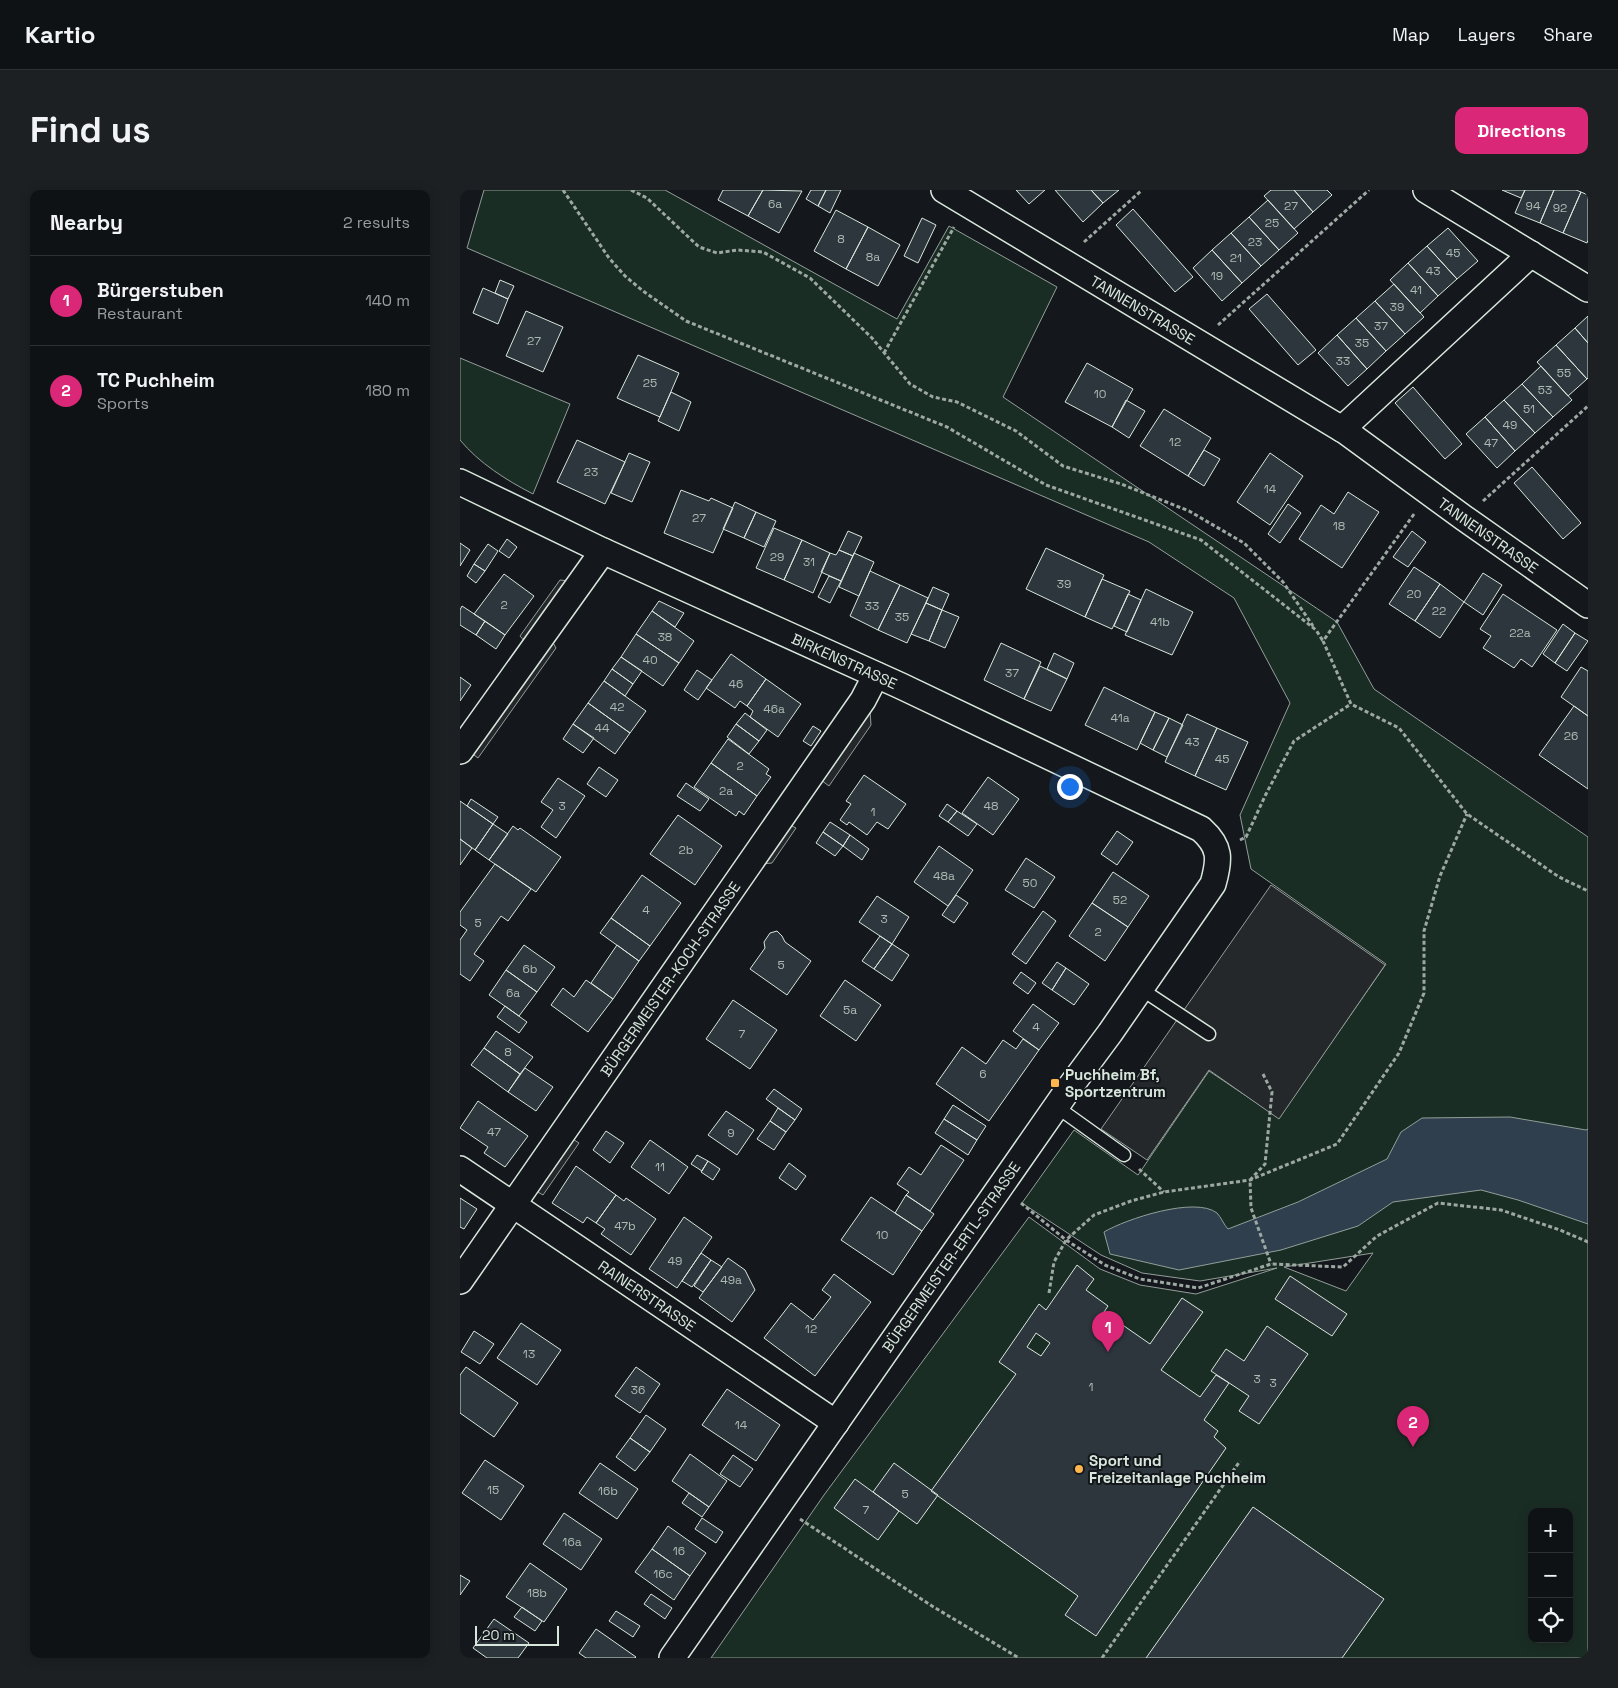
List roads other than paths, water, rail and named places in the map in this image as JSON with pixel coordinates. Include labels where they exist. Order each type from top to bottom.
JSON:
[{"type":"street","name":"TANNENSTRASSE","points":[[944,190],[1342,429],[1588,605]]},
{"type":"street","points":[[1426,190],[1588,289]]},
{"type":"street","points":[[1342,429],[1531,254]]},
{"type":"street","name":"BIRKENSTRASSE","points":[[461,481],[603,551],[876,675],[1201,828],[1212,838],[1217,852]]},
{"type":"street","points":[[460,751],[603,551]]},
{"type":"street","name":"BÜRGERMEISTER-KOCH-STRASSE","points":[[460,1281],[863,700],[876,675]]},
{"type":"street","name":"BÜRGERMEISTER-ERTL-STRASSE","points":[[672,1658],[1213,884],[1218,865],[1217,852]]},
{"type":"street","name":"RAINERSTRASSE","points":[[460,1169],[836,1423]]},
{"type":"lane","points":[[1141,989],[1209,1034]]},
{"type":"lane","points":[[1057,1107],[1124,1155]]},
{"type":"water","points":[[1510,1117],[1588,1129],[1588,1224],[1518,1200],[1481,1190],[1393,1202],[1358,1226],[1281,1250],[1179,1270],[1110,1254],[1104,1232],[1128,1221],[1160,1211],[1177,1208],[1207,1208],[1217,1213],[1228,1229],[1298,1202],[1387,1159],[1401,1132],[1422,1118]]},
{"type":"place","name":"Puchheim Bf, Sportzentrum","points":[[1055,1083]]},
{"type":"place","name":"Bürgerstuben","points":[[1108,1352]]},
{"type":"place","name":"TC Puchheim","points":[[1413,1447]]},
{"type":"place","name":"Sport und Freizeitanlage Puchheim","points":[[1079,1469]]}]
